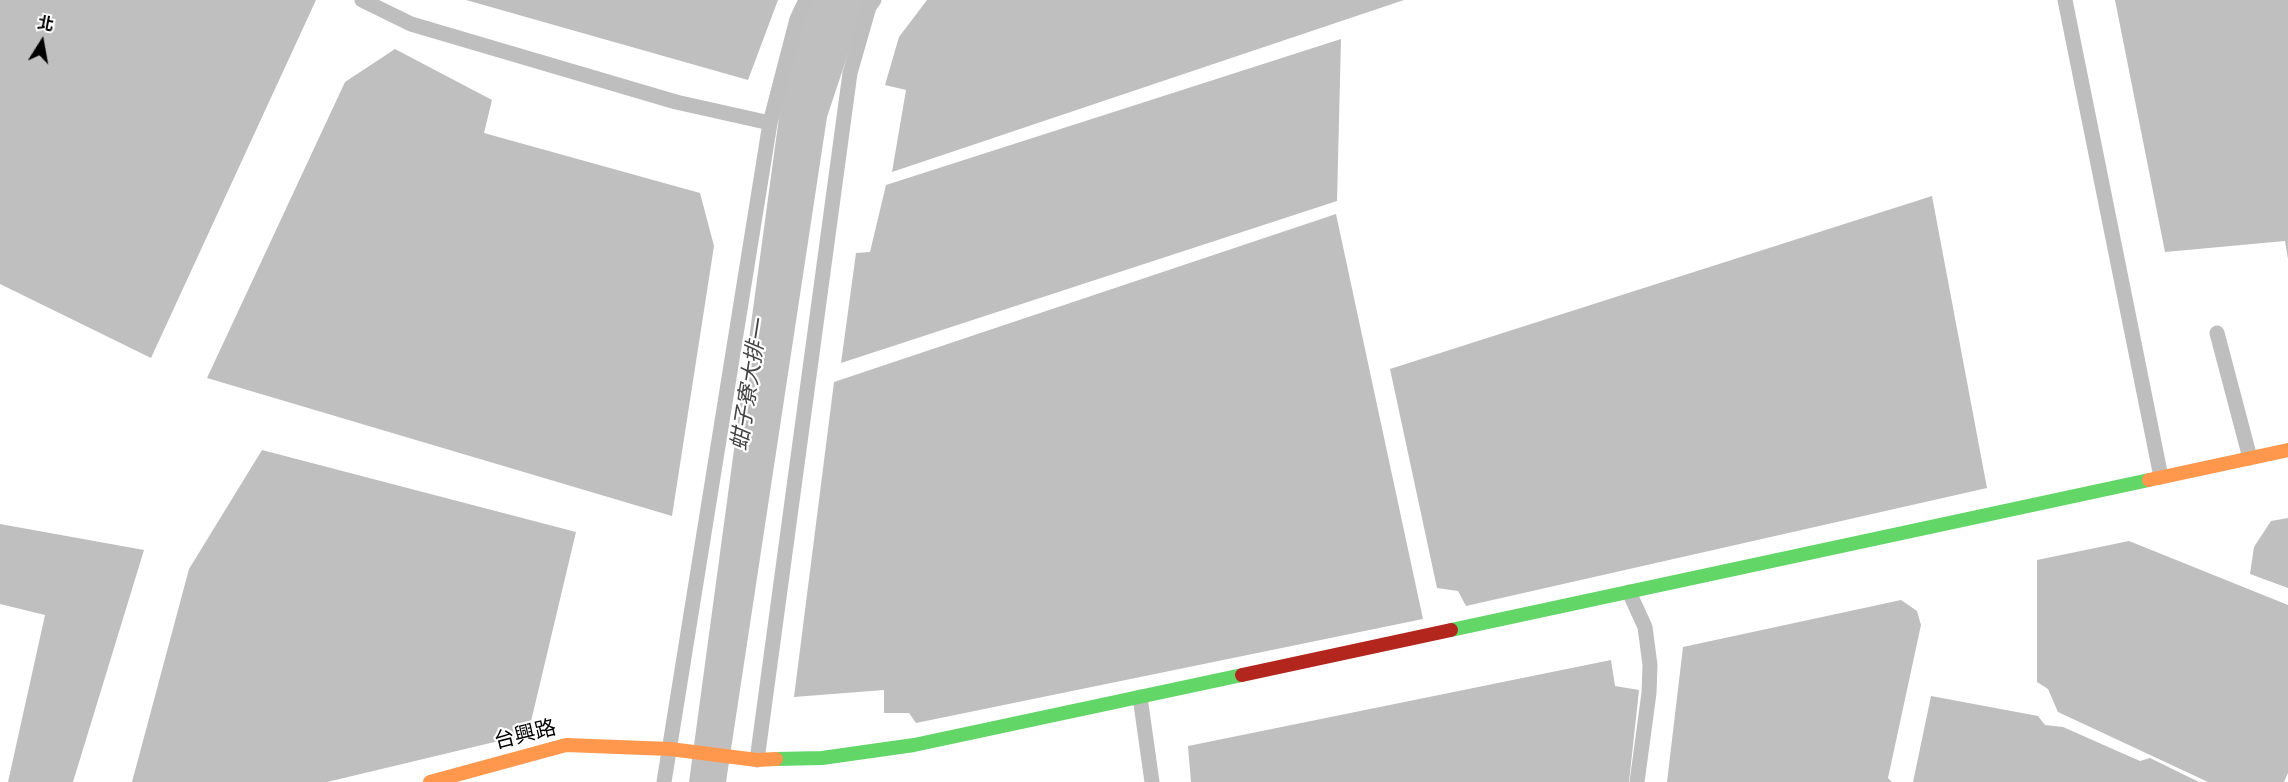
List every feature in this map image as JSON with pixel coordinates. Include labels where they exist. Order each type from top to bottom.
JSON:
[{"type":"street","name":"台興路","points":[[430,782],[566,745],[669,749],[757,760],[822,758],[914,745],[2288,450]]},
{"type":"lane","points":[[362,0],[411,24],[676,102],[770,123]]},
{"type":"lane","points":[[664,782],[770,123],[797,19],[806,0]]},
{"type":"lane","points":[[757,760],[850,74],[869,8],[874,0]]},
{"type":"lane","points":[[2065,0],[2161,477]]},
{"type":"lane","points":[[2217,333],[2250,458]]},
{"type":"lane","points":[[1629,592],[1645,627],[1650,665],[1649,693],[1637,782]]},
{"type":"lane","points":[[1140,697],[1152,782]]},
{"type":"water","points":[[0,0],[316,0],[151,358],[0,284]]},
{"type":"water","points":[[466,0],[778,0],[748,80]]},
{"type":"water","name":"蚶子寮大排一","points":[[809,0],[866,0],[827,117],[726,782],[689,782],[782,95]]},
{"type":"water","points":[[927,0],[1404,0],[892,172],[906,90],[885,85],[899,37]]},
{"type":"water","points":[[2115,0],[2288,0],[2288,259],[2285,241],[2165,252]]},
{"type":"water","points":[[1341,39],[1337,201],[841,363],[856,253],[870,252],[886,185]]},
{"type":"water","points":[[395,49],[492,100],[484,133],[700,193],[714,246],[672,516],[207,378],[345,82]]},
{"type":"water","points":[[1932,196],[1987,488],[1466,606],[1458,591],[1437,588],[1390,369]]},
{"type":"water","points":[[1336,214],[1423,619],[916,723],[909,713],[884,713],[884,690],[794,697],[834,382]]},
{"type":"water","points":[[262,450],[576,532],[528,734],[327,782],[132,782],[189,569]]},
{"type":"water","points":[[2288,518],[2288,588],[2250,574],[2254,547],[2271,521]]},
{"type":"water","points":[[0,524],[144,550],[73,782],[8,782],[45,615],[0,604]]},
{"type":"water","points":[[2129,541],[2288,605],[2288,773],[2284,782],[2208,782],[2058,712],[2048,689],[2037,682],[2037,560]]},
{"type":"water","points":[[1901,600],[1917,611],[1921,625],[1888,778],[1892,782],[1667,782],[1683,647]]},
{"type":"water","points":[[1611,660],[1615,686],[1639,690],[1629,782],[1191,782],[1188,746]]},
{"type":"water","points":[[1931,696],[2038,716],[2045,725],[2063,727],[2140,761],[2150,758],[2199,782],[1913,782]]},
{"type":"traffic: fast","points":[[1451,630],[2149,480]]},
{"type":"traffic: fast","points":[[776,759],[822,758],[914,745],[1242,675]]},
{"type":"traffic: slow","points":[[2149,480],[2288,450]]},
{"type":"traffic: slow","points":[[430,782],[566,745],[670,749],[757,760],[776,759]]},
{"type":"traffic: jam","points":[[1242,675],[1451,630]]}]
